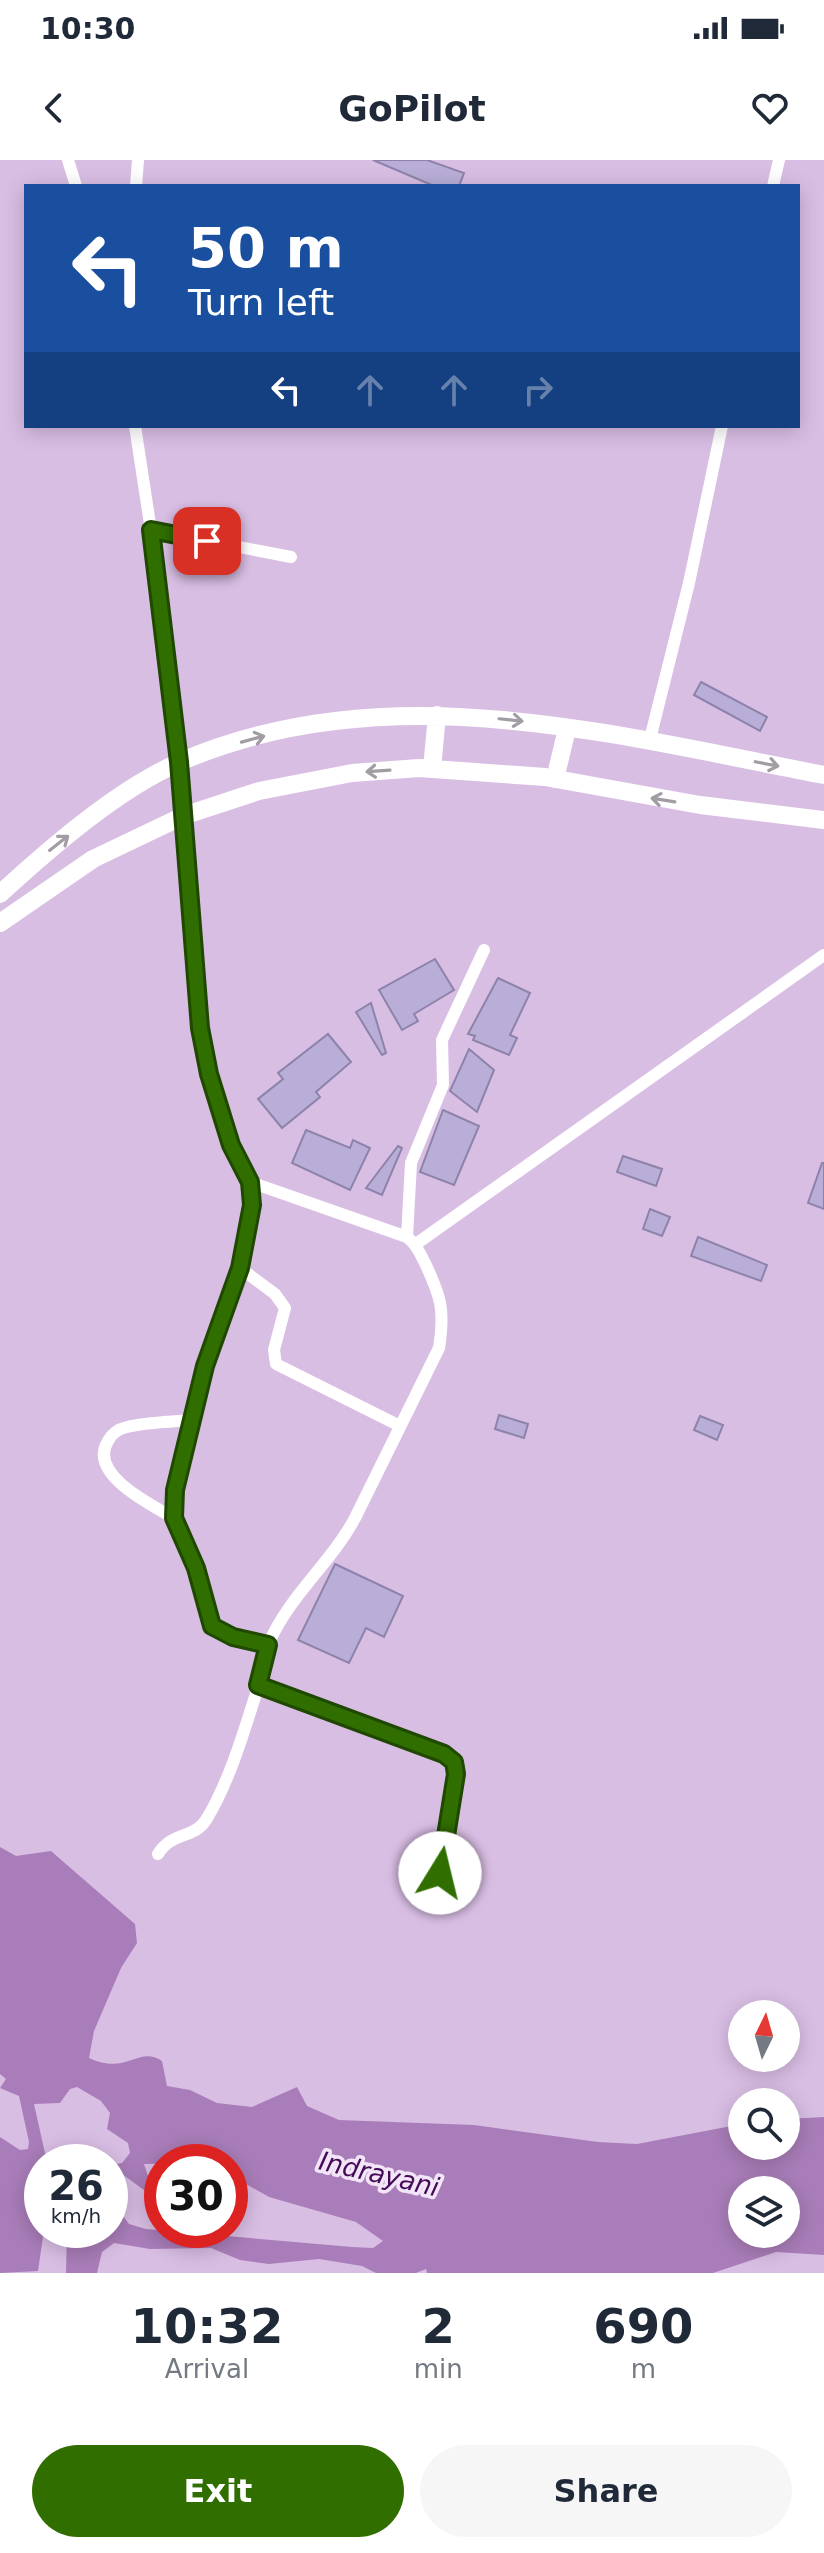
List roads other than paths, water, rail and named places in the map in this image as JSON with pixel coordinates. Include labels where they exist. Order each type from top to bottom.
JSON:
[{"type":"street","points":[[68,160],[75,184]]},
{"type":"street","points":[[136,184],[138,160]]},
{"type":"street","points":[[773,184],[779,160]]},
{"type":"street","points":[[135,428],[179,762],[200,1028],[209,1074],[226,1131],[250,1182],[252,1205],[240,1268],[190,1420],[175,1490],[174,1518],[196,1568],[212,1626],[233,1637],[268,1645]]},
{"type":"street","points":[[649,743],[689,583],[722,428]]},
{"type":"street","points":[[151,530],[291,557]]},
{"type":"street","points":[[432,769],[437,715]]},
{"type":"street","points":[[0,894],[101,810],[179,762],[278,732],[337,720],[474,716],[567,729],[824,775]]},
{"type":"street","points":[[555,779],[567,729]]},
{"type":"street","points":[[0,923],[93,859],[183,816],[259,791],[352,773],[432,769],[555,779],[659,799],[824,820]]},
{"type":"street","points":[[158,1854],[164,1843],[199,1828],[207,1818],[220,1791],[258,1685],[268,1645],[288,1609],[343,1540],[439,1348],[443,1324],[442,1301],[412,1241],[411,1163],[443,1085],[440,1050],[444,1033],[484,950]]},
{"type":"street","points":[[412,1241],[824,955]]},
{"type":"street","points":[[250,1182],[412,1241]]},
{"type":"street","points":[[240,1268],[275,1294],[285,1308],[274,1350],[276,1364],[400,1426]]},
{"type":"street","points":[[174,1518],[129,1490],[111,1474],[103,1459],[104,1448],[115,1431],[127,1427],[190,1420]]},
{"type":"street","points":[[258,1685],[450,1757],[456,1774],[440,1873]]},
{"type":"water","name":"Indrayani","points":[[0,1847],[16,1856],[51,1851],[135,1924],[137,1943],[121,1968],[94,2031],[89,2058],[113,2064],[154,2057],[162,2061],[167,2086],[190,2090],[217,2103],[252,2107],[297,2087],[307,2106],[339,2120],[474,2125],[598,2142],[637,2144],[728,2127],[728,2160],[800,2160],[800,2118],[824,2117],[824,2255],[776,2252],[713,2273],[427,2273],[426,2269],[416,2273],[376,2273],[362,2266],[319,2259],[269,2264],[240,2260],[211,2248],[248,2248],[248,2238],[373,2248],[383,2241],[356,2222],[269,2197],[248,2185],[248,2144],[144,2144],[144,2190],[128,2178],[128,2143],[107,2129],[110,2113],[101,2101],[77,2087],[70,2089],[60,2103],[34,2104],[43,2144],[29,2144],[19,2096],[0,2088],[6,2079],[0,2074]]},
{"type":"water","points":[[0,2137],[24,2150],[24,2248],[41,2248],[38,2271],[0,2273]]},
{"type":"water","points":[[129,2224],[144,2228],[144,2248],[128,2245]]},
{"type":"water","points":[[67,2248],[107,2248],[102,2252],[97,2273],[66,2273]]}]
